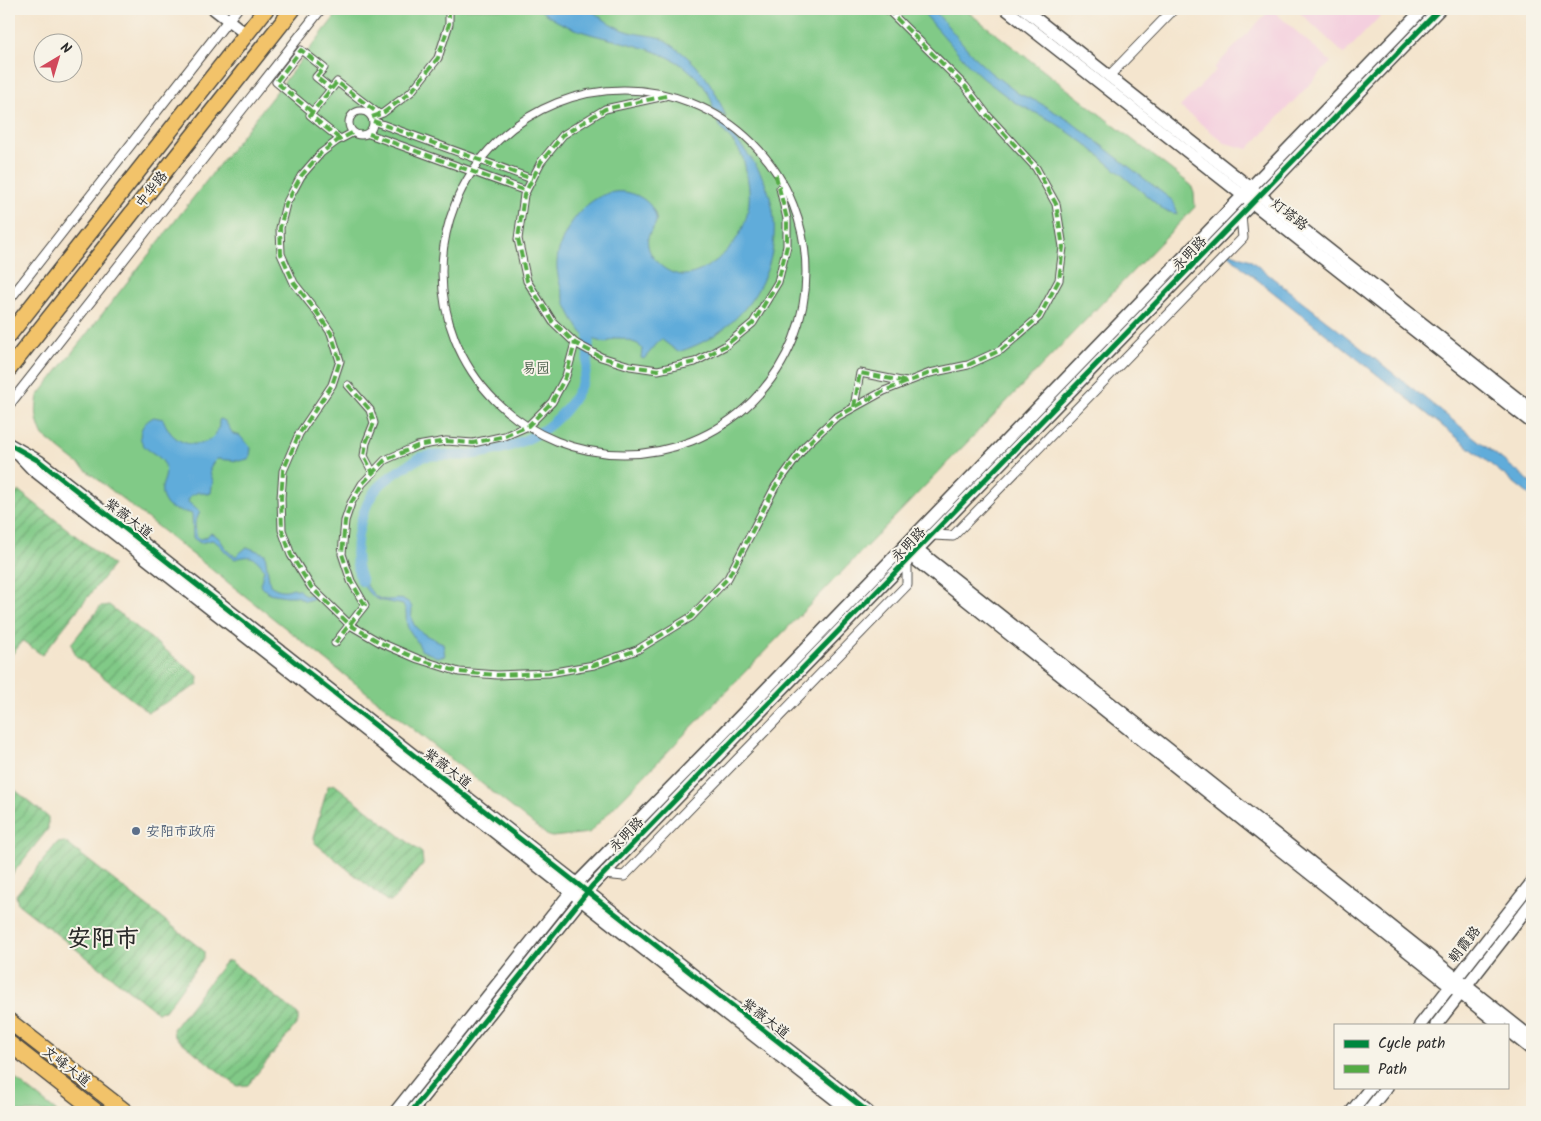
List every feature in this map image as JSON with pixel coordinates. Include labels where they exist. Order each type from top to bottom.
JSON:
[{"type":"main road","name":"中华路","points":[[9,335],[266,9]]},
{"type":"main road","name":"中华路","points":[[9,369],[293,9]]},
{"type":"main road","name":"文峰大道","points":[[9,1021],[126,1112]]},
{"type":"main road","name":"文峰大道","points":[[9,1043],[97,1112]]},
{"type":"street","points":[[214,9],[246,34]]},
{"type":"street","points":[[9,300],[237,9]]},
{"type":"street","points":[[9,405],[321,9]]},
{"type":"street","points":[[369,134],[374,126],[375,118],[411,92],[438,58],[449,24],[449,9]]},
{"type":"street","points":[[352,133],[321,153],[301,176],[286,204],[280,228],[281,254],[294,283],[316,310],[331,333],[340,360],[332,385],[299,434],[283,471],[281,498],[282,530],[291,555],[311,587],[350,625],[381,643],[418,659],[459,672],[487,674],[549,673],[594,665],[637,650],[690,616],[728,578],[776,487],[806,445],[835,418],[884,391],[930,372],[968,365],[1001,350],[1039,317],[1059,280],[1063,247],[1056,204],[1036,168],[988,116],[965,86],[887,9]]},
{"type":"street","name":"灯塔路","points":[[1006,9],[1247,191]]},
{"type":"street","name":"灯塔路","points":[[1024,9],[1109,76],[1532,423]]},
{"type":"street","points":[[1109,76],[1174,9]]},
{"type":"street","name":"永明路","points":[[395,1112],[574,888],[1423,9]]},
{"type":"street","name":"永明路","points":[[411,1112],[603,874],[1440,9]]},
{"type":"street","points":[[312,112],[276,82],[301,50],[324,68],[316,78],[331,89]]},
{"type":"street","points":[[340,139],[310,115],[336,82],[375,118]]},
{"type":"street","points":[[619,89],[648,90],[666,96],[697,106],[731,123],[749,140],[775,172],[796,212],[805,247],[809,294],[801,325],[774,375],[756,396],[736,415],[707,434],[682,444],[649,452],[620,455],[591,452],[563,446],[514,417],[485,390],[460,351],[448,324],[442,292],[441,260],[450,221],[466,179],[497,140],[527,115],[557,101],[590,93],[619,89]]},
{"type":"street","points":[[666,96],[605,110],[563,135],[541,162],[524,195],[518,239],[527,281],[553,322],[575,343],[594,354],[630,366],[658,370],[695,362],[725,346],[753,323],[778,282],[787,246],[787,219],[775,172]]},
{"type":"street","points":[[526,191],[369,134],[360,136],[352,133],[348,125],[350,116],[357,111],[366,111],[375,118],[532,180]]},
{"type":"street","name":"灯塔路","points":[[1257,199],[1532,410]]},
{"type":"street","points":[[933,535],[954,536],[1243,238],[1241,215]]},
{"type":"street","points":[[335,644],[365,605],[351,581],[342,554],[345,521],[358,490],[385,460],[417,446],[446,442],[473,443],[505,436],[528,426],[552,402],[566,376],[575,343]]},
{"type":"street","points":[[854,408],[860,373],[907,382]]},
{"type":"street","points":[[348,385],[370,410],[374,423],[366,443],[364,456],[373,473]]},
{"type":"street","name":"紫薇大道","points":[[10,445],[32,470],[574,888],[850,1112]]},
{"type":"street","points":[[603,874],[624,876],[906,585],[912,556],[1463,990],[1532,1038]]},
{"type":"street","name":"朝霞路","points":[[1421,1024],[1532,882]]},
{"type":"street","name":"紫薇大道","points":[[584,896],[868,1112]]},
{"type":"street","name":"朝霞路","points":[[1437,1024],[1532,902]]},
{"type":"street","points":[[1463,990],[1499,1024]]},
{"type":"street","points":[[1508,1031],[1532,1050]]},
{"type":"street","points":[[1351,1112],[1370,1088]]},
{"type":"street","points":[[1367,1112],[1386,1088]]},
{"type":"street","points":[[830,1112],[838,1102]]},
{"type":"shaded area","points":[[1271,9],[1331,62],[1248,149],[1225,143],[1180,107],[1216,70],[1214,68]]},
{"type":"shaded area","points":[[1296,9],[1387,9],[1344,54]]},
{"type":"green space","name":"易园","points":[[341,9],[964,9],[1191,185],[1194,193],[1195,207],[589,833],[552,837],[548,836],[43,436],[39,426],[36,412],[38,396]]},
{"type":"green space","points":[[19,491],[113,565],[42,655],[23,641],[9,658],[9,499]]},
{"type":"green space","points":[[109,605],[198,676],[198,685],[148,712],[76,656],[71,644],[101,606]]},
{"type":"green space","points":[[334,784],[422,853],[423,864],[392,901],[387,901],[315,843],[313,838],[328,786]]},
{"type":"green space","points":[[9,785],[48,817],[48,829],[9,878]]},
{"type":"green space","points":[[65,842],[204,951],[204,957],[165,1011],[157,1012],[18,904],[16,895],[57,843]]},
{"type":"green space","points":[[230,961],[298,1014],[298,1022],[248,1085],[237,1086],[174,1036],[173,1029],[225,962]]},
{"type":"green space","points":[[9,1074],[57,1112],[9,1112]]},
{"type":"water","points":[[539,9],[590,9],[604,20],[619,28],[663,39],[686,56],[701,71],[712,87],[726,117],[713,109],[711,100],[703,85],[687,68],[668,57],[579,30],[558,22]]},
{"type":"water","points":[[920,9],[933,9],[976,59],[990,72],[1019,94],[1038,102],[1070,121],[1173,201],[1178,214],[1165,211],[1084,143],[1054,122],[1014,102],[984,79],[969,65]]},
{"type":"water","points":[[717,120],[727,126],[762,176],[772,206],[774,237],[768,267],[755,295],[735,319],[709,338],[678,352],[661,339],[644,359],[641,358],[642,349],[638,344],[621,338],[605,343],[591,339],[582,332],[571,315],[560,286],[557,269],[557,258],[565,235],[578,214],[587,205],[613,192],[628,193],[643,199],[649,204],[656,217],[655,225],[648,237],[649,251],[663,268],[676,274],[692,274],[717,260],[727,251],[741,231],[748,209],[749,197],[745,165],[738,149]]},
{"type":"water","points":[[1224,250],[1250,260],[1532,483],[1532,497],[1245,270]]},
{"type":"water","points":[[154,417],[163,419],[170,432],[176,438],[193,444],[210,440],[218,430],[219,420],[221,419],[225,421],[233,434],[239,435],[251,448],[248,459],[239,461],[217,459],[210,469],[213,480],[211,493],[199,492],[190,496],[188,502],[200,512],[195,523],[196,537],[201,539],[207,537],[210,533],[215,535],[231,554],[236,556],[247,547],[265,554],[270,585],[281,590],[293,588],[299,590],[305,596],[312,594],[315,597],[305,601],[297,596],[268,593],[260,585],[264,569],[257,561],[251,557],[235,559],[212,540],[200,543],[193,538],[192,514],[175,510],[167,505],[162,494],[166,472],[164,464],[160,458],[146,448],[141,439],[140,435],[143,427]]},
{"type":"water","points":[[362,581],[378,598],[384,600],[402,599],[408,602],[411,606],[414,625],[425,634],[443,643],[445,656],[437,657],[421,650],[406,622],[403,605],[376,598],[363,585],[359,585],[358,582]]},
{"type":"waterway","points":[[362,581],[356,559],[358,532],[366,507],[378,487],[396,472],[422,457],[461,455],[505,448],[522,442],[552,424],[575,396],[584,378],[588,363],[589,337]]},
{"type":"marked path","points":[[372,117],[383,113],[411,92],[438,58],[449,24],[449,9]]},
{"type":"marked path","points":[[352,133],[321,153],[301,176],[286,204],[280,228],[281,254],[294,283],[331,333],[340,361],[332,385],[299,434],[283,471],[281,498],[282,530],[291,555],[311,587],[350,625],[381,643],[418,659],[459,672],[497,675],[549,673],[594,665],[637,650],[691,617],[728,578],[775,487],[806,445],[835,418],[884,391],[930,373],[968,365],[1001,350],[1039,317],[1059,280],[1063,247],[1056,204],[1036,168],[988,116],[965,86],[887,9]]},
{"type":"marked path","points":[[312,112],[276,82],[301,50],[324,68],[316,77],[331,89]]},
{"type":"marked path","points":[[340,139],[310,115],[337,82],[379,114]]},
{"type":"marked path","points":[[666,96],[605,109],[563,135],[541,162],[524,195],[518,239],[527,281],[553,322],[575,343],[601,357],[630,366],[658,370],[695,362],[725,346],[753,323],[778,282],[787,246],[787,219],[775,172]]},
{"type":"marked path","points":[[373,121],[532,179]]},
{"type":"marked path","points":[[369,134],[526,191]]},
{"type":"marked path","points":[[335,643],[365,605],[351,581],[342,554],[345,521],[351,503],[362,484],[385,460],[417,446],[446,441],[473,443],[505,436],[528,426],[552,402],[566,376],[575,343]]},
{"type":"marked path","points":[[854,407],[860,373],[907,382]]},
{"type":"marked path","points":[[348,385],[370,410],[374,423],[366,443],[364,456],[373,473]]},
{"type":"cycle path","points":[[411,1112],[592,886],[1440,9]]},
{"type":"cycle path","points":[[9,444],[39,461],[868,1112]]},
{"type":"place","name":"安阳市政府","points":[[136,831]]},
{"type":"district","name":"安阳市","points":[[103,938]]}]
